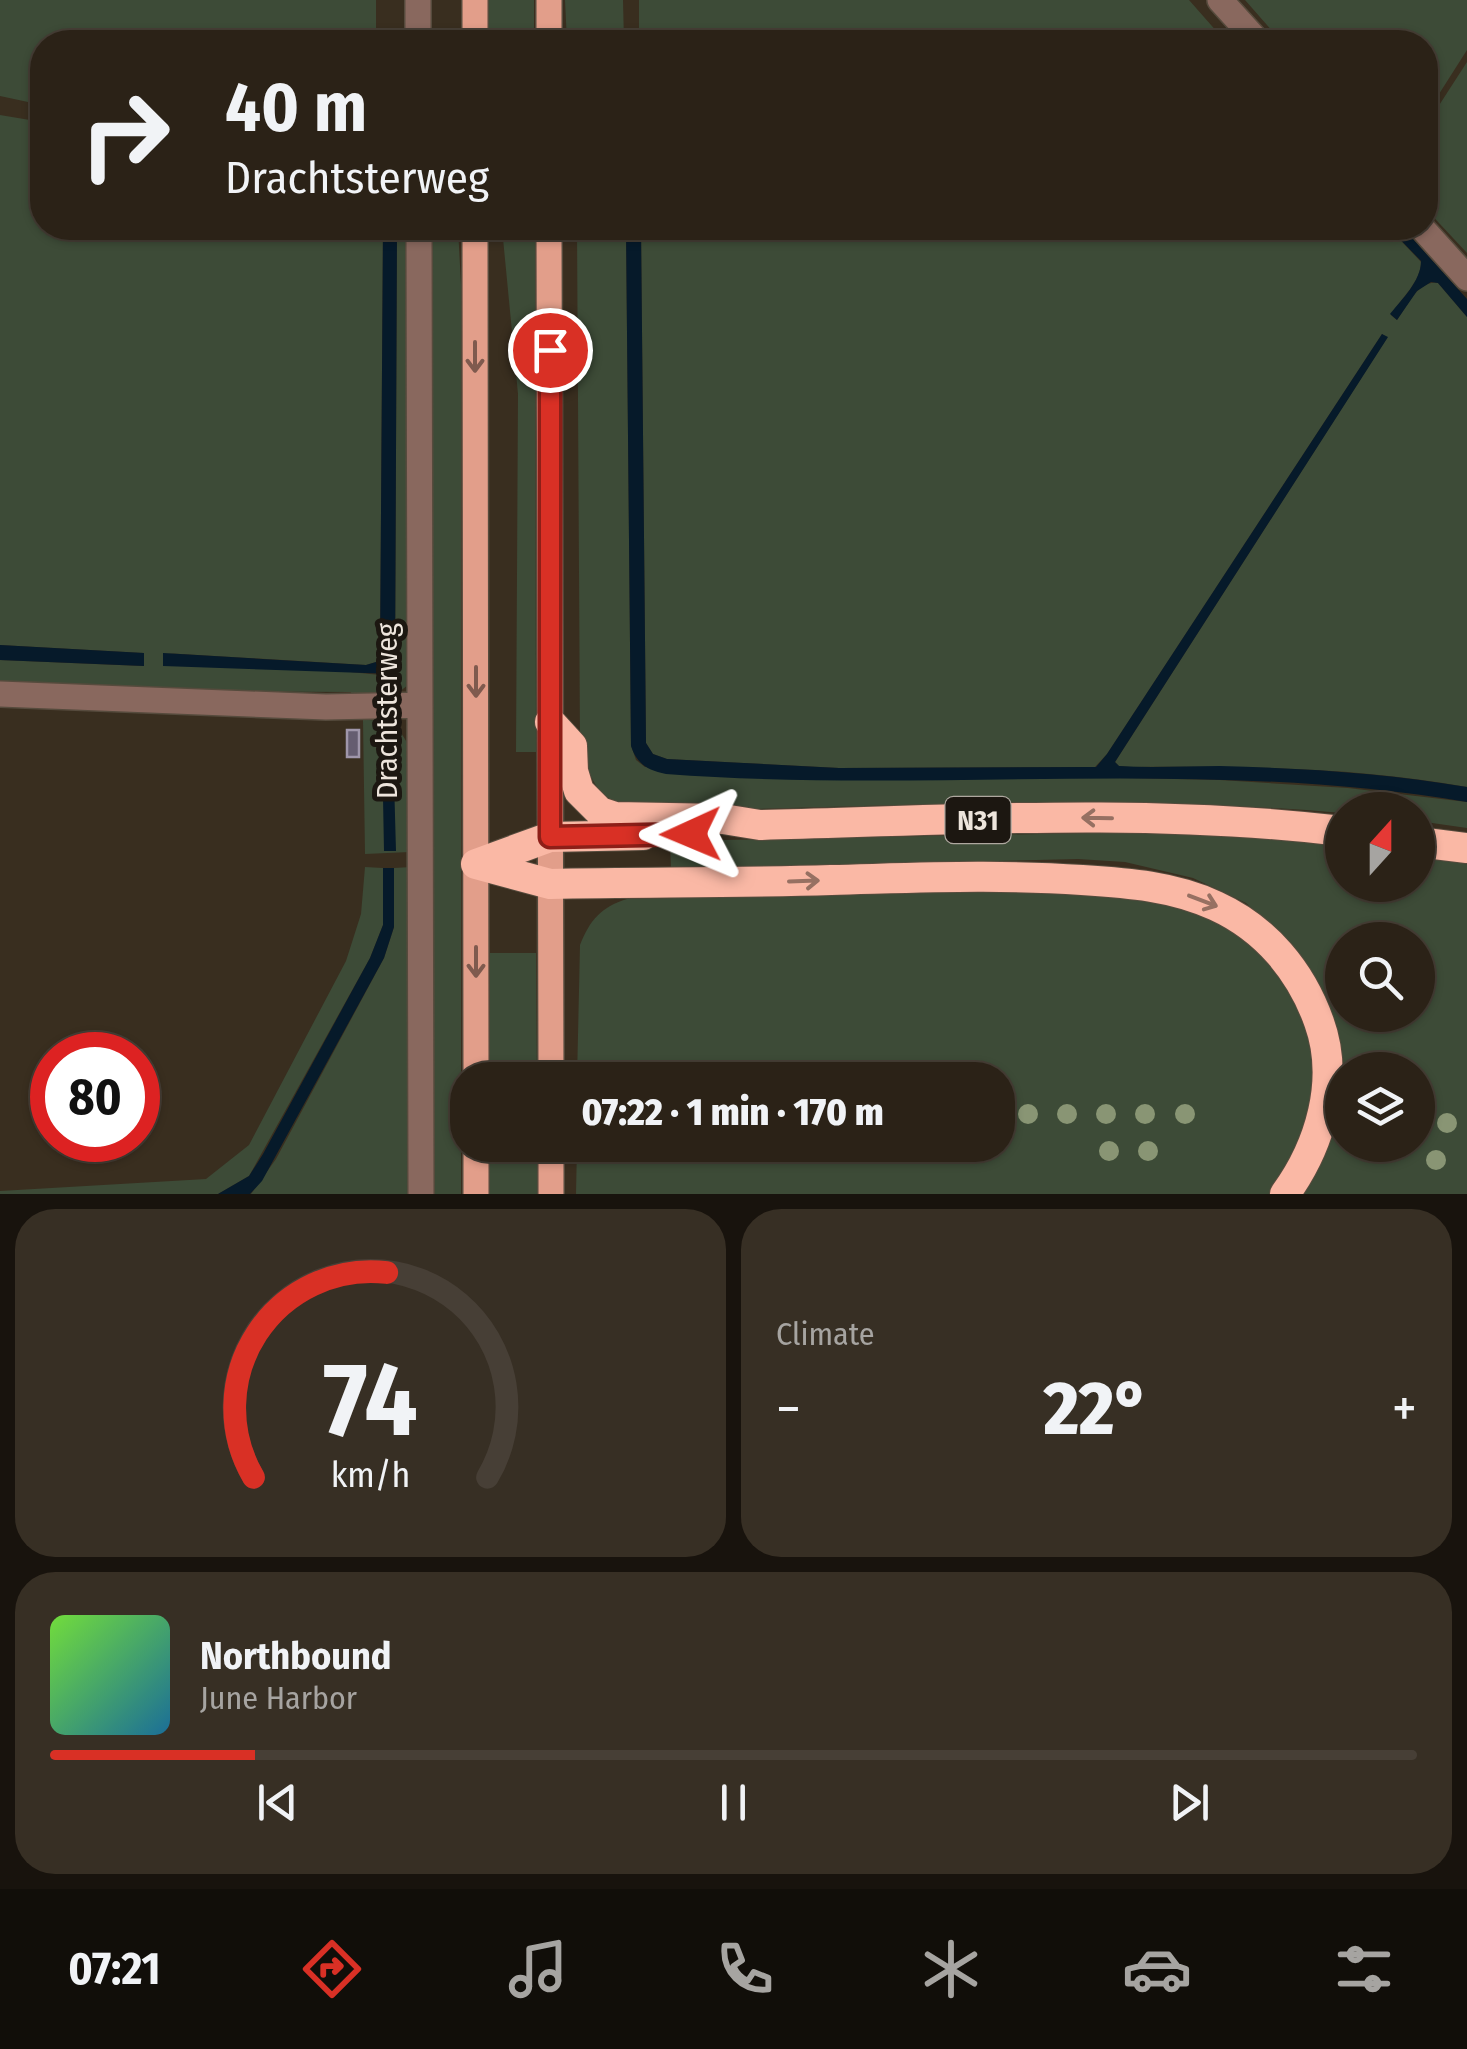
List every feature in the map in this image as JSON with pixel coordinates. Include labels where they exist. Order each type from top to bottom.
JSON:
[{"type":"highway","name":"N31","points":[[550,722],[572,746],[579,791],[600,812],[638,820],[723,819],[760,825],[1137,819],[1267,823],[1325,829]]},
{"type":"highway","name":"N31","points":[[550,837],[723,833],[760,825]]},
{"type":"highway","points":[[476,864],[550,837]]},
{"type":"highway","points":[[1435,844],[1467,848]]},
{"type":"highway","points":[[476,864],[550,884]]},
{"type":"highway","name":"N31","points":[[550,884],[1014,876],[1140,884],[1217,906],[1240,918],[1278,950],[1304,988],[1321,1028],[1327,1073],[1323,1113],[1308,1157],[1285,1194]]},
{"type":"main road","points":[[475,0],[475,30]]},
{"type":"main road","points":[[549,0],[549,30]]},
{"type":"main road","points":[[475,240],[476,1062]]},
{"type":"main road","points":[[549,240],[550,1062]]},
{"type":"main road","points":[[476,1162],[476,1194]]},
{"type":"main road","points":[[550,1162],[550,1194]]},
{"type":"street","points":[[418,0],[418,30]]},
{"type":"street","points":[[1220,0],[1247,30]]},
{"type":"street","name":"Drachtsterweg","points":[[419,240],[422,1194]]},
{"type":"street","points":[[1433,240],[1467,278]]},
{"type":"street","points":[[0,694],[326,708],[420,705]]},
{"type":"green space","points":[[0,0],[376,0],[376,30],[30,30],[30,102],[0,96]]},
{"type":"green space","points":[[488,0],[534,0],[534,30],[488,30]]},
{"type":"green space","points":[[565,0],[623,0],[624,30],[566,30]]},
{"type":"green space","points":[[639,0],[1189,0],[1215,30],[639,30]]},
{"type":"green space","points":[[1245,0],[1467,0],[1467,50],[1438,96],[1438,30],[1271,30]]},
{"type":"green space","points":[[1467,62],[1467,253],[1438,222],[1438,107]]},
{"type":"green space","points":[[0,115],[30,120],[30,240],[383,240],[380,656],[366,665],[164,653],[380,675],[395,673],[397,240],[409,240],[410,682],[405,688],[384,696],[351,699],[351,692],[118,691],[0,683],[0,660],[143,666],[143,653],[0,645]]},
{"type":"green space","points":[[429,240],[459,240],[461,284],[461,1062],[450,1062],[450,1162],[461,1162],[461,1194],[430,1194]]},
{"type":"green space","points":[[503,240],[535,240],[536,752],[516,752],[518,394]]},
{"type":"green space","points":[[577,240],[626,240],[631,745],[636,760],[645,767],[1220,780],[1382,792],[1325,792],[1325,812],[1080,803],[641,812],[606,796],[589,771],[580,745]]},
{"type":"green space","points":[[641,240],[1400,240],[1421,262],[1414,283],[1391,315],[1397,320],[1419,289],[1438,283],[1467,317],[1467,787],[1342,772],[1130,767],[1115,762],[1387,338],[1382,334],[1095,767],[839,768],[667,759],[653,754],[646,743]]},
{"type":"green space","points":[[363,720],[395,727],[412,755],[410,852],[365,854]]},
{"type":"green space","points":[[1435,798],[1467,802],[1467,828],[1435,823]]},
{"type":"green space","points":[[1142,832],[1325,842],[1325,902],[1435,902],[1435,853],[1467,857],[1467,1194],[1297,1194],[1325,1135],[1325,1162],[1435,1162],[1435,1052],[1325,1052],[1325,1098],[1286,940],[1246,903],[1193,878],[1125,862],[1078,859],[671,869],[670,841]]},
{"type":"green space","points":[[365,867],[383,868],[383,925],[370,958],[249,1176],[218,1194],[0,1194],[206,1179],[249,1145],[346,961],[361,914]]},
{"type":"green space","points":[[411,867],[413,1194],[251,1194],[276,1159],[384,958],[394,927],[394,868]]},
{"type":"green space","points":[[1072,889],[1147,898],[1181,907],[1214,920],[1243,938],[1268,961],[1289,991],[1308,1037],[1314,1076],[1313,1116],[1308,1135],[1273,1194],[576,1194],[577,1162],[1015,1162],[1015,1062],[577,1062],[580,945],[603,910],[627,899]]},
{"type":"green space","points":[[490,953],[536,953],[537,1062],[490,1062]]},
{"type":"green space","points":[[490,1162],[537,1162],[537,1194],[490,1194]]},
{"type":"water","points":[[383,240],[397,240],[395,674],[163,666],[163,653],[366,665],[380,656]]},
{"type":"water","points":[[626,240],[641,240],[646,743],[653,754],[667,759],[839,768],[1096,767],[1382,334],[1388,337],[1115,762],[1119,766],[1282,768],[1406,778],[1467,787],[1467,802],[1435,798],[1435,792],[1268,781],[766,779],[666,774],[644,765],[631,746]]},
{"type":"water","points":[[1401,240],[1414,240],[1467,299],[1467,317],[1438,283],[1431,282],[1417,291],[1397,320],[1390,314],[1414,283],[1421,261]]},
{"type":"water","points":[[0,645],[144,653],[144,666],[0,660]]},
{"type":"water","points":[[382,743],[393,744],[396,851],[384,851]]},
{"type":"water","points":[[383,868],[394,868],[394,927],[384,958],[262,1181],[250,1194],[218,1194],[249,1176],[370,958],[383,925]]},
{"type":"building","points":[[347,730],[359,730],[359,757],[347,757]]},
{"type":"route","points":[[550,350],[550,837],[691,834]]}]
